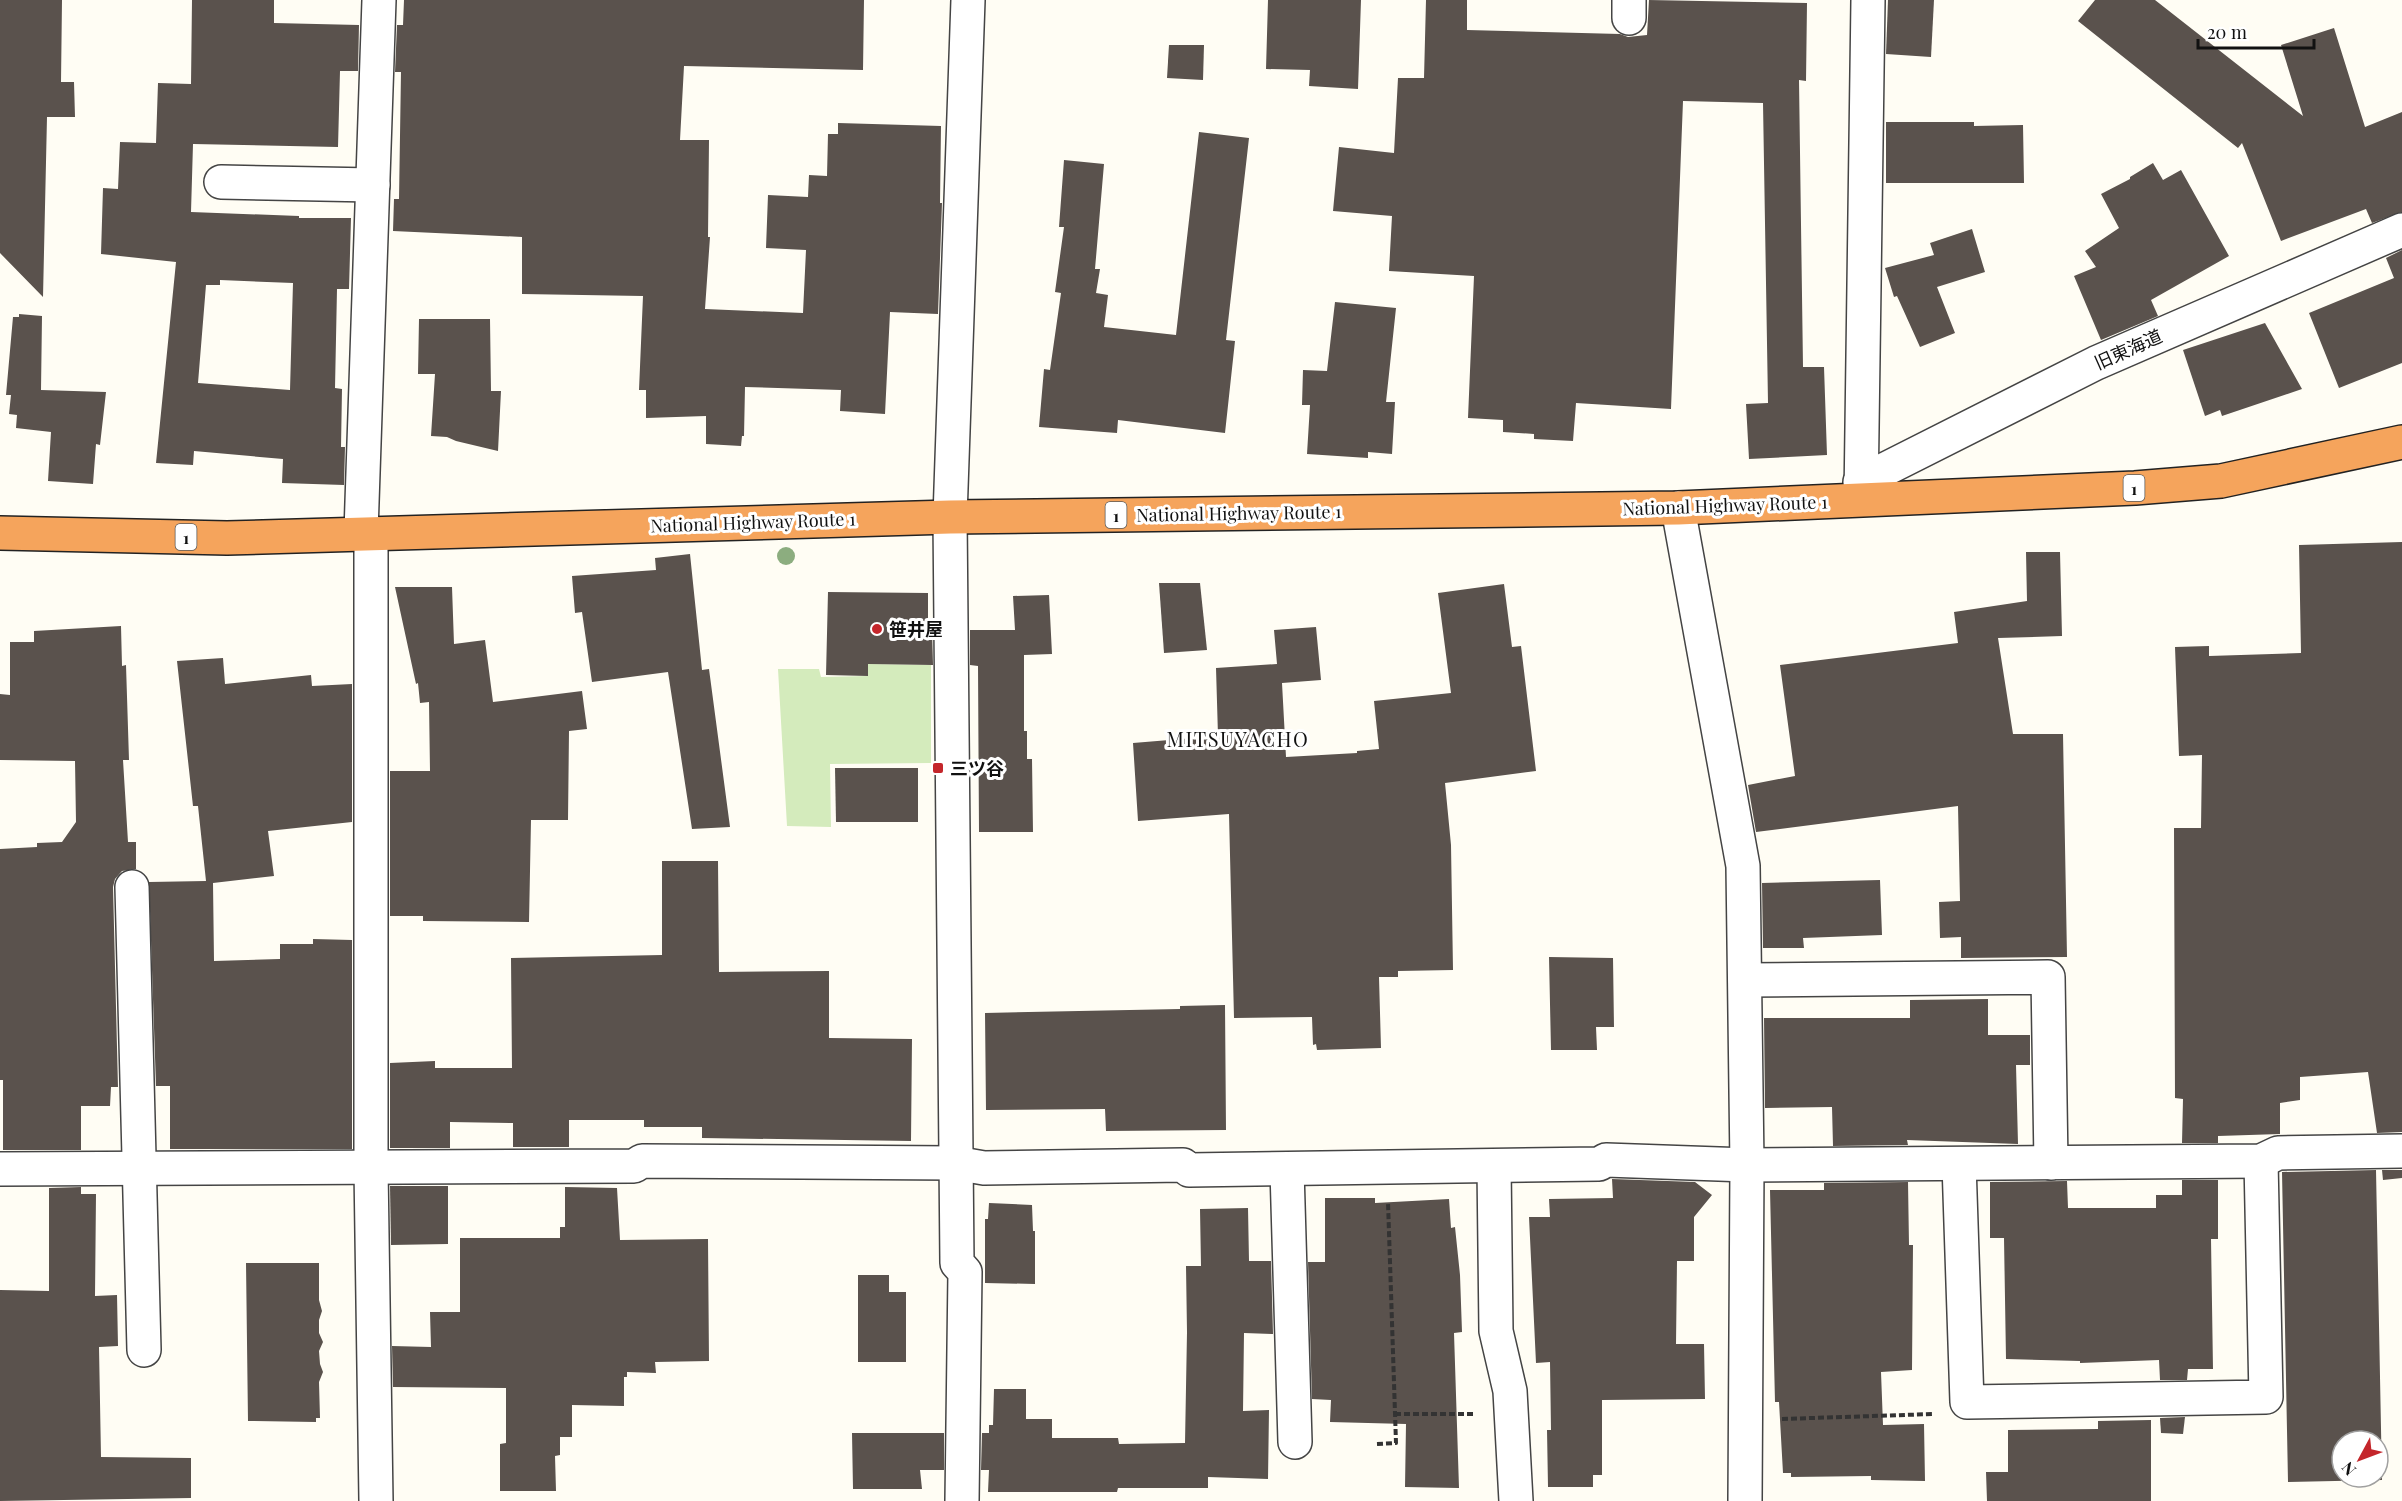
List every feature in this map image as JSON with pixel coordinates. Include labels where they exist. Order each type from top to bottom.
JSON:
[{"type":"highway","name":"National Highway Route 1","points":[[0,533],[227,538],[366,532],[950,517],[1678,508],[1861,491],[2135,488],[2222,481],[2402,442]]},
{"type":"street","points":[[376,1501],[366,532],[379,0]]},
{"type":"street","points":[[962,1501],[965,1272],[957,1263],[955,1163],[950,517],[968,0]]},
{"type":"street","points":[[1861,491],[1868,0]]},
{"type":"street","points":[[221,182],[373,185]]},
{"type":"street","name":"旧東海道","points":[[1861,491],[2096,363],[2402,230]]},
{"type":"street","points":[[1678,508],[1743,866],[1747,1165],[1745,1501]]},
{"type":"street","points":[[132,887],[144,1350]]},
{"type":"street","points":[[1745,980],[2048,977],[2050,1163]]},
{"type":"street","points":[[0,1169],[634,1166],[642,1161],[955,1163],[984,1168],[1183,1165],[1189,1170],[1287,1170],[1599,1164],[1605,1160],[1747,1165],[2261,1161],[2278,1154],[2402,1151]]},
{"type":"street","points":[[1959,1164],[1967,1402],[2266,1397],[2261,1161]]},
{"type":"street","points":[[1494,1166],[1496,1331],[1510,1391],[1516,1501]]},
{"type":"street","points":[[1287,1170],[1295,1442]]},
{"type":"path","points":[[1377,1444],[1396,1443],[1387,1167]]},
{"type":"path","points":[[1746,1420],[1950,1413],[1967,1402]]},
{"type":"path","points":[[1395,1414],[1511,1414]]},
{"type":"green space","points":[[868,664],[931,665],[931,763],[830,764],[831,827],[787,826],[778,669],[819,669],[821,677],[868,676]]},
{"type":"building","points":[[0,0],[62,0],[61,82],[74,82],[75,117],[47,117],[43,297],[0,253]]},
{"type":"building","points":[[192,0],[274,0],[274,23],[359,25],[358,71],[340,71],[338,147],[193,144],[191,212],[299,216],[299,218],[351,218],[349,289],[337,289],[335,388],[342,389],[341,447],[345,447],[344,485],[282,483],[283,459],[194,451],[193,465],[156,463],[176,262],[101,254],[103,188],[118,189],[120,142],[156,143],[158,83],[191,84]],"holes":[[[220,280],[293,283],[290,390],[198,383],[206,285],[220,285]]]},
{"type":"building","points":[[404,0],[864,0],[863,70],[684,66],[680,140],[709,140],[708,237],[710,237],[705,309],[803,313],[806,250],[766,248],[768,195],[808,197],[809,175],[827,176],[828,134],[838,134],[838,123],[941,126],[940,203],[942,203],[938,314],[890,312],[885,414],[840,411],[841,390],[745,387],[744,436],[742,436],[741,446],[706,444],[706,416],[646,418],[646,390],[639,390],[643,296],[522,294],[522,237],[393,231],[394,199],[399,199],[401,72],[395,72],[397,25],[403,25]]},
{"type":"building","points":[[1268,0],[1361,0],[1358,89],[1309,86],[1310,70],[1266,69]]},
{"type":"building","points":[[1426,0],[1467,0],[1467,30],[1620,34],[1628,37],[1647,35],[1649,0],[1807,3],[1806,81],[1799,80],[1803,367],[1824,367],[1827,455],[1749,459],[1746,404],[1768,403],[1763,103],[1683,101],[1671,409],[1576,403],[1573,441],[1534,439],[1534,434],[1503,432],[1503,420],[1468,418],[1474,276],[1389,271],[1392,216],[1333,211],[1339,147],[1394,153],[1398,78],[1424,78]]},
{"type":"building","points":[[1888,0],[1934,0],[1931,57],[1886,54]]},
{"type":"building","points":[[2095,0],[2155,0],[2303,116],[2281,45],[2334,28],[2365,127],[2402,112],[2402,212],[2372,223],[2366,209],[2281,241],[2242,143],[2238,148],[2078,21]]},
{"type":"building","points":[[1169,45],[1204,45],[1203,80],[1167,78]]},
{"type":"building","points":[[1886,122],[1974,122],[1974,126],[2023,125],[2024,183],[1886,183]]},
{"type":"building","points":[[1199,132],[1249,138],[1226,340],[1235,341],[1225,433],[1118,420],[1117,433],[1039,427],[1044,369],[1050,370],[1061,293],[1055,292],[1064,227],[1059,227],[1064,160],[1104,164],[1095,269],[1100,269],[1096,293],[1108,295],[1104,327],[1176,335]]},
{"type":"building","points":[[2153,163],[2163,180],[2181,170],[2229,256],[2151,300],[2158,316],[2101,340],[2074,276],[2096,267],[2085,251],[2119,228],[2101,194],[2130,179]]},
{"type":"building","points":[[1972,229],[1985,272],[1937,287],[1955,333],[1920,347],[1897,296],[1894,297],[1885,268],[1934,255],[1930,243]]},
{"type":"building","points":[[2402,250],[2402,363],[2339,388],[2309,313],[2394,278],[2386,258]]},
{"type":"building","points":[[1335,302],[1396,308],[1386,402],[1395,402],[1392,454],[1368,452],[1368,458],[1307,454],[1310,405],[1302,405],[1303,370],[1327,371]]},
{"type":"building","points":[[19,314],[42,316],[41,390],[106,392],[100,445],[96,444],[93,484],[48,481],[51,432],[16,428],[17,415],[9,414],[11,395],[6,395],[13,317],[19,317]]},
{"type":"building","points":[[419,319],[490,319],[491,391],[501,391],[498,451],[447,437],[431,436],[435,374],[418,374]]},
{"type":"building","points":[[2265,323],[2302,389],[2222,416],[2220,410],[2205,416],[2183,350]]},
{"type":"building","points":[[2402,542],[2402,1132],[2377,1133],[2368,1072],[2300,1077],[2300,1100],[2280,1103],[2280,1134],[2218,1136],[2218,1143],[2182,1143],[2183,1099],[2175,1098],[2174,828],[2201,828],[2202,755],[2179,756],[2175,647],[2209,646],[2209,656],[2301,653],[2299,545]]},
{"type":"building","points":[[2026,552],[2060,552],[2062,636],[1998,638],[2013,734],[2063,734],[2067,957],[1961,958],[1961,937],[1940,938],[1939,902],[1960,901],[1958,806],[1756,832],[1748,785],[1795,776],[1780,665],[1958,643],[1954,612],[2027,601]]},
{"type":"building","points":[[690,554],[702,670],[709,669],[730,827],[692,829],[668,672],[592,682],[582,612],[575,613],[572,576],[656,570],[655,558]]},
{"type":"building","points":[[1159,583],[1200,583],[1207,650],[1164,653]]},
{"type":"building","points":[[1504,584],[1512,647],[1521,646],[1536,771],[1445,783],[1451,845],[1453,970],[1398,971],[1398,977],[1379,977],[1381,1048],[1317,1050],[1316,1044],[1313,1045],[1312,1017],[1234,1018],[1229,814],[1138,821],[1133,743],[1218,736],[1216,668],[1277,664],[1274,630],[1316,627],[1321,680],[1282,683],[1286,757],[1357,753],[1357,751],[1379,749],[1374,701],[1451,693],[1438,593]]},
{"type":"building","points":[[395,587],[452,587],[454,644],[485,640],[493,702],[582,691],[587,729],[569,731],[568,820],[531,820],[529,922],[423,921],[423,916],[390,916],[390,771],[430,771],[429,702],[420,703],[418,683],[416,684]]},
{"type":"building","name":"笹井屋","points":[[828,592],[928,593],[928,629],[932,629],[933,665],[868,664],[868,676],[826,675]]},
{"type":"building","points":[[1049,595],[1052,654],[1024,655],[1024,731],[1027,731],[1027,759],[1032,759],[1033,832],[979,832],[978,666],[970,665],[970,630],[1015,630],[1013,596]]},
{"type":"building","points":[[121,626],[122,666],[126,665],[129,760],[123,760],[128,842],[136,842],[136,869],[122,871],[115,879],[113,887],[118,1087],[111,1087],[110,1106],[81,1106],[81,1150],[3,1150],[3,1080],[0,1080],[0,849],[37,847],[37,843],[62,842],[76,822],[75,761],[0,760],[0,694],[10,695],[10,642],[34,642],[34,631]]},
{"type":"building","points":[[223,658],[225,684],[311,675],[312,686],[352,684],[352,822],[268,831],[274,876],[213,883],[214,961],[280,959],[280,944],[313,944],[313,939],[352,940],[352,1149],[170,1149],[170,1086],[156,1086],[149,882],[206,881],[198,806],[193,806],[177,661]]},
{"type":"building","points":[[835,768],[918,768],[918,822],[836,822]]},
{"type":"building","points":[[662,861],[718,861],[719,972],[829,971],[829,1038],[912,1039],[911,1141],[702,1138],[702,1127],[644,1127],[644,1120],[569,1120],[569,1147],[513,1147],[513,1123],[450,1122],[450,1148],[390,1148],[390,1063],[435,1061],[435,1068],[512,1068],[511,958],[662,955]]},
{"type":"building","points":[[1880,880],[1882,935],[1803,938],[1804,948],[1763,948],[1762,883]]},
{"type":"building","points":[[1549,957],[1613,958],[1614,1027],[1596,1027],[1597,1050],[1551,1050]]},
{"type":"building","points":[[1988,999],[1988,1035],[2030,1035],[2030,1065],[2016,1065],[2018,1144],[1907,1140],[1908,1145],[1833,1146],[1832,1107],[1765,1108],[1764,1018],[1910,1018],[1910,1000]]},
{"type":"building","points":[[1225,1005],[1226,1130],[1106,1131],[1105,1109],[986,1110],[985,1013],[1180,1009],[1180,1006]]},
{"type":"building","points":[[2376,1170],[2381,1429],[2330,1429],[2330,1481],[2288,1482],[2282,1172]]},
{"type":"building","points":[[2382,1170],[2402,1170],[2402,1178],[2383,1180]]},
{"type":"building","points":[[1612,1179],[1695,1182],[1712,1195],[1694,1217],[1694,1261],[1677,1261],[1676,1344],[1704,1344],[1705,1399],[1602,1400],[1602,1475],[1593,1475],[1593,1487],[1548,1487],[1547,1430],[1551,1430],[1550,1362],[1536,1363],[1529,1217],[1550,1217],[1549,1199],[1613,1198]]},
{"type":"building","points":[[2182,1180],[2218,1180],[2218,1239],[2211,1239],[2213,1369],[2188,1369],[2187,1380],[2160,1380],[2159,1360],[2080,1363],[2080,1361],[2006,1359],[2004,1238],[1990,1238],[1990,1182],[2067,1181],[2068,1208],[2156,1208],[2156,1195],[2182,1195]]},
{"type":"building","points":[[1908,1182],[1909,1245],[1913,1245],[1912,1370],[1881,1372],[1883,1425],[1924,1424],[1925,1481],[1871,1480],[1871,1476],[1791,1477],[1791,1473],[1783,1473],[1779,1402],[1775,1402],[1770,1190],[1824,1190],[1824,1183]]},
{"type":"building","points":[[390,1186],[448,1186],[448,1244],[391,1245]]},
{"type":"building","points":[[81,1187],[81,1194],[96,1194],[95,1296],[117,1295],[118,1346],[99,1347],[101,1457],[191,1458],[191,1498],[0,1501],[0,1290],[49,1291],[49,1188]]},
{"type":"building","points":[[565,1187],[617,1188],[620,1240],[708,1239],[709,1361],[655,1362],[656,1373],[627,1372],[627,1377],[624,1377],[624,1406],[572,1405],[572,1437],[560,1437],[560,1455],[555,1456],[556,1491],[500,1491],[500,1444],[506,1443],[506,1388],[393,1387],[392,1346],[431,1347],[430,1312],[460,1312],[460,1238],[560,1238],[560,1227],[565,1227]]},
{"type":"building","points":[[1325,1198],[1375,1198],[1375,1203],[1449,1199],[1451,1228],[1455,1227],[1460,1275],[1462,1332],[1454,1333],[1459,1488],[1405,1487],[1406,1424],[1330,1422],[1331,1400],[1312,1399],[1308,1262],[1325,1262]]},
{"type":"building","points":[[989,1203],[1032,1205],[1033,1231],[1035,1231],[1035,1284],[985,1283],[985,1219],[988,1219]]},
{"type":"building","points":[[1248,1208],[1249,1261],[1271,1261],[1273,1334],[1244,1333],[1243,1411],[1269,1410],[1268,1479],[1208,1477],[1208,1488],[1118,1488],[1117,1492],[988,1492],[989,1470],[981,1470],[982,1433],[989,1433],[989,1425],[993,1425],[994,1389],[1026,1389],[1026,1419],[1052,1419],[1052,1438],[1118,1438],[1119,1444],[1185,1443],[1186,1266],[1201,1266],[1200,1209]]},
{"type":"building","points":[[246,1263],[319,1263],[319,1300],[322,1311],[319,1333],[323,1342],[319,1351],[323,1372],[319,1382],[320,1418],[316,1418],[316,1422],[248,1421]]},
{"type":"building","points":[[858,1275],[889,1275],[889,1292],[906,1292],[906,1362],[858,1362]]},
{"type":"building","points":[[2185,1417],[2183,1434],[2161,1433],[2160,1418]]},
{"type":"building","points":[[2151,1420],[2151,1501],[1987,1501],[1986,1472],[2008,1472],[2008,1430],[2098,1429],[2098,1421]]},
{"type":"building","points":[[852,1433],[944,1433],[944,1470],[920,1470],[922,1489],[853,1489]]},
{"type":"place","name":"笹井屋","points":[[877,629]]},
{"type":"place","name":"三ツ谷","points":[[938,768]]},
{"type":"district","name":"MITSUYACHO","points":[[1238,738]]}]
